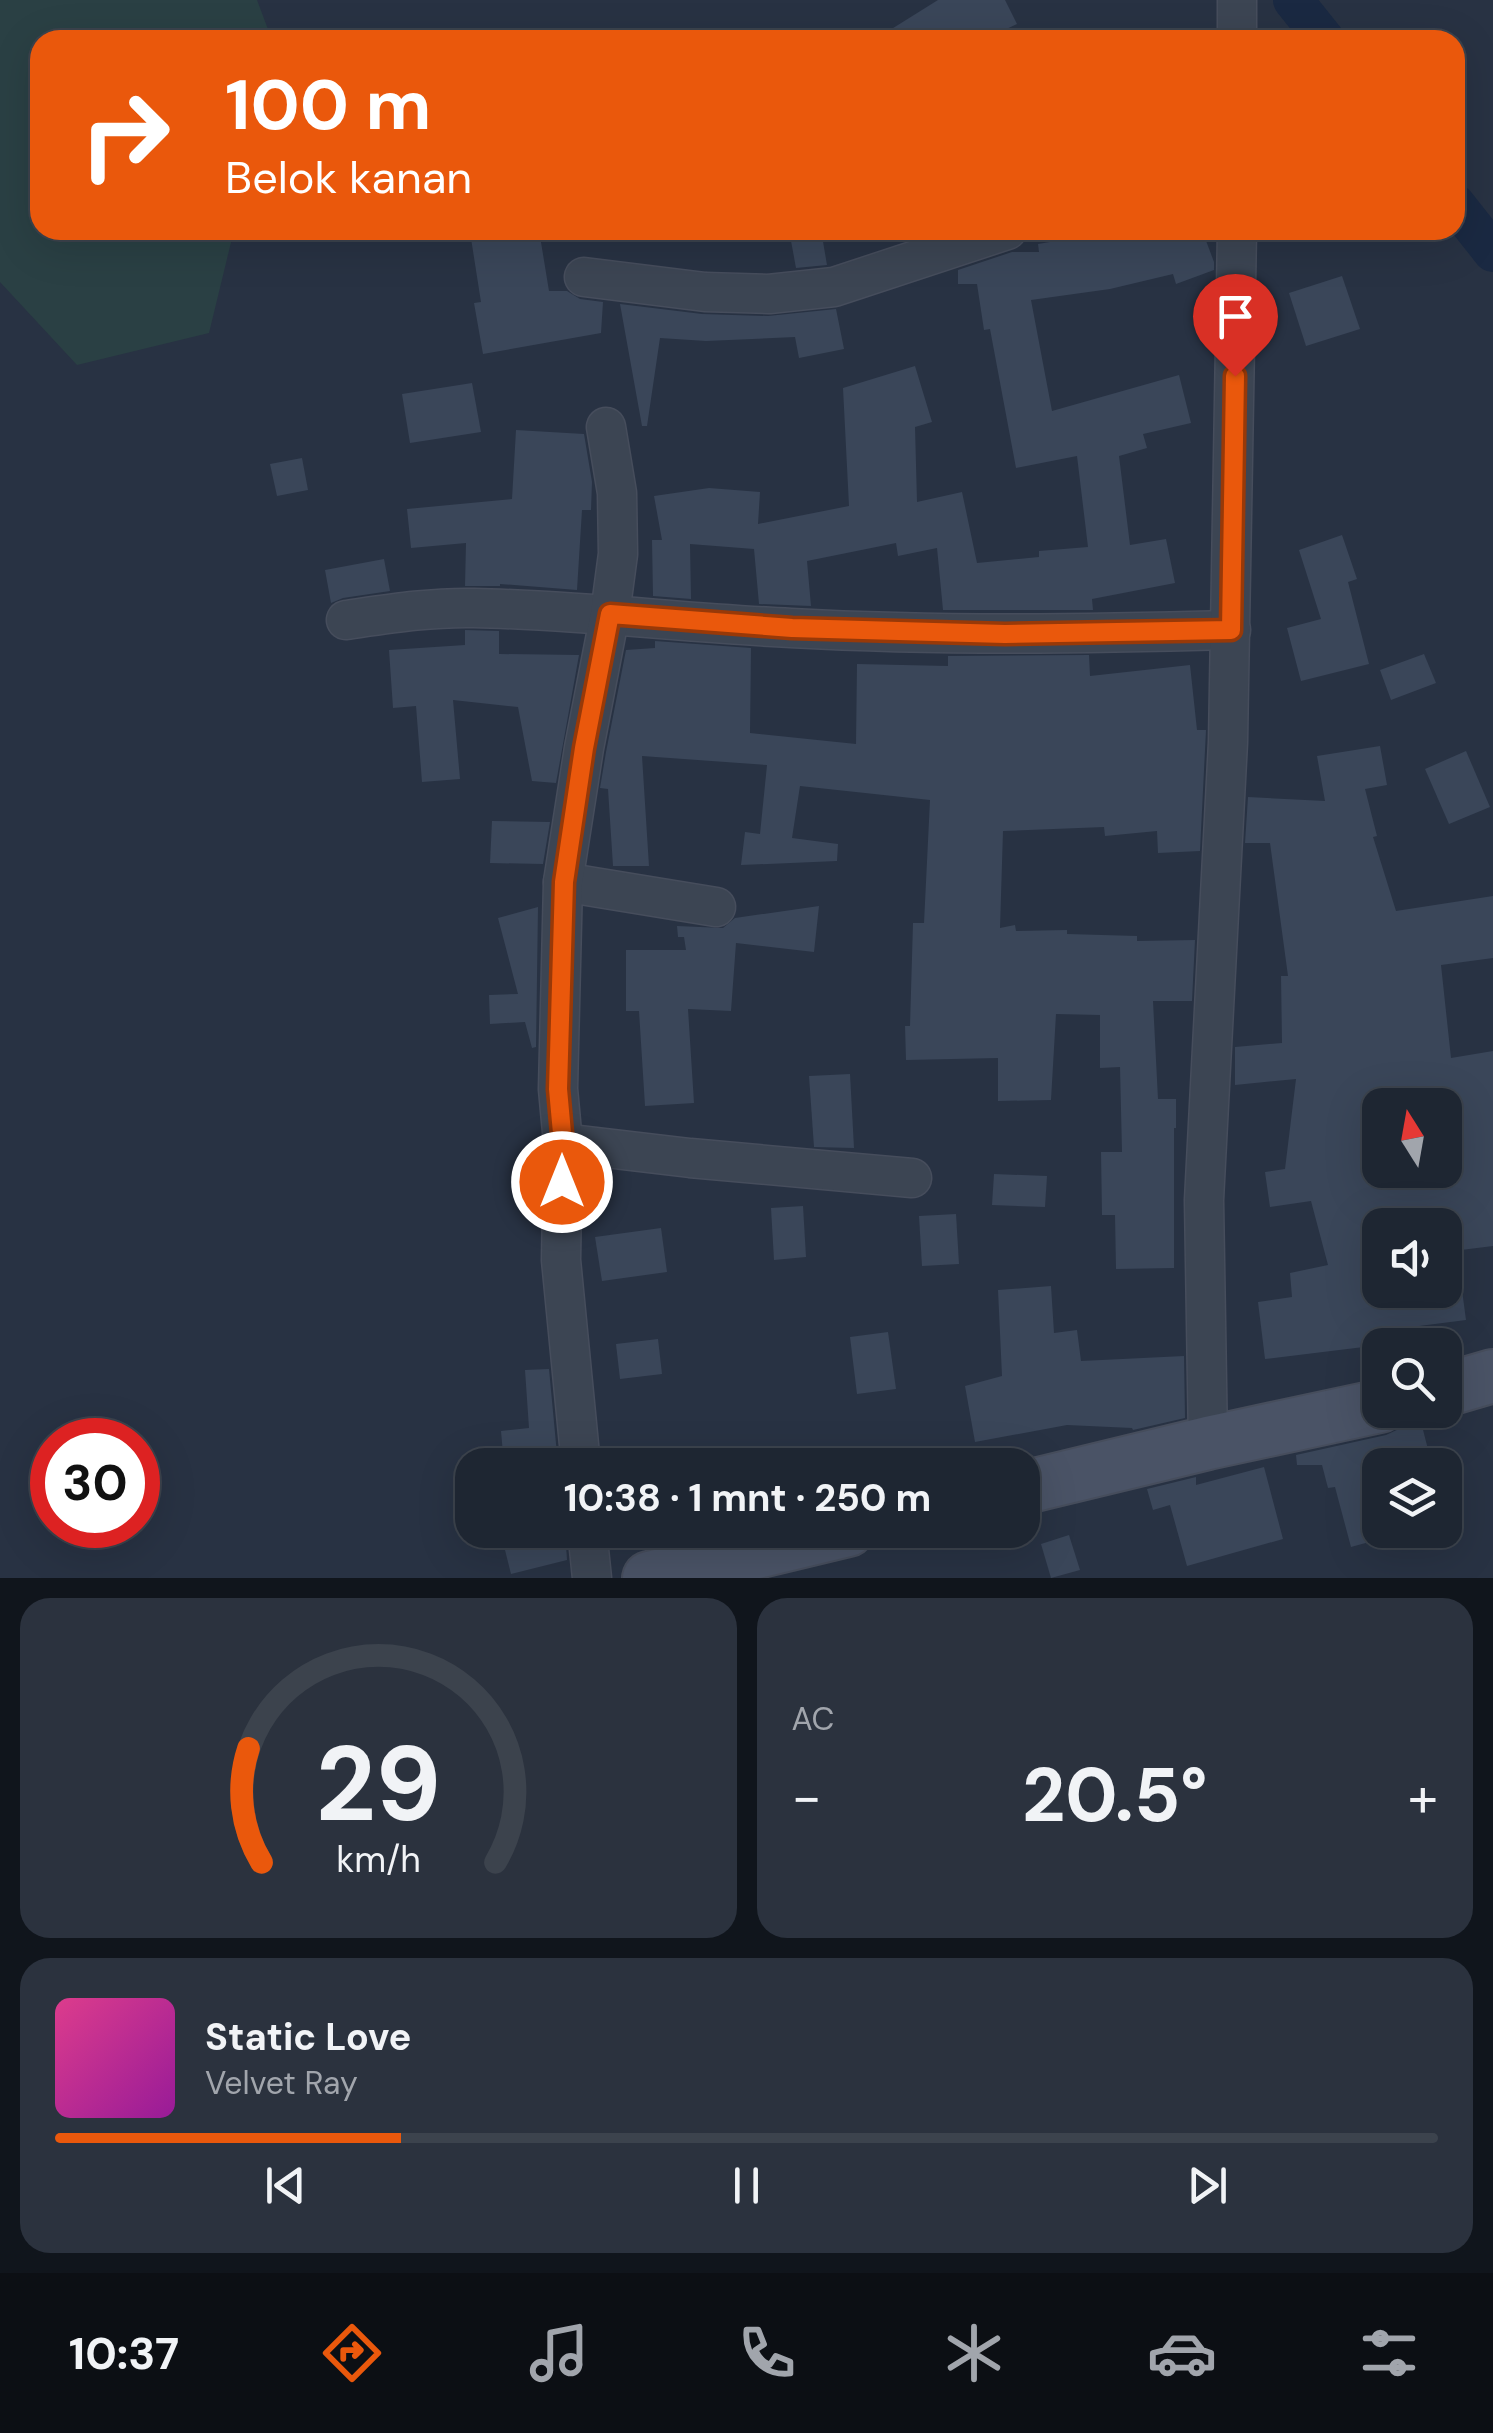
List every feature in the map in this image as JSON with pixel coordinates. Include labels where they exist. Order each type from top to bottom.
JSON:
[{"type":"street","points":[[1237,0],[1237,30]]},
{"type":"street","points":[[584,277],[706,292],[770,294],[834,287],[977,240]]},
{"type":"street","points":[[1208,1443],[1204,1200],[1231,630],[1237,240]]},
{"type":"street","points":[[579,1448],[561,1260],[563,1144],[558,1089],[564,882],[618,554],[617,493],[606,427]]},
{"type":"street","points":[[346,620],[470,608],[792,628],[1040,635],[1231,630]]},
{"type":"street","points":[[564,882],[716,906]]},
{"type":"street","points":[[563,1144],[912,1178]]},
{"type":"street","points":[[1462,1385],[1493,1376]]},
{"type":"street","points":[[1040,1484],[1362,1410]]},
{"type":"street","points":[[589,1548],[592,1578]]},
{"type":"street","points":[[650,1578],[774,1548]]},
{"type":"green space","points":[[0,0],[257,0],[268,30],[30,30],[30,240],[232,240],[209,333],[77,365],[0,282]]},
{"type":"building","points":[[938,0],[1005,0],[1017,24],[1004,30],[890,30]]},
{"type":"building","points":[[471,240],[541,240],[549,291],[567,291],[580,299],[603,302],[601,333],[483,354],[474,303],[481,302]]},
{"type":"building","points":[[791,240],[823,240],[827,265],[796,268]]},
{"type":"building","points":[[1061,240],[1206,240],[1214,270],[1176,284],[1173,274],[1110,289],[1031,300],[1052,411],[1179,375],[1191,423],[1143,434],[1147,448],[1119,456],[1130,545],[1166,539],[1175,583],[1092,599],[1093,610],[943,610],[937,548],[898,556],[896,543],[807,561],[811,606],[759,604],[754,549],[690,544],[691,599],[653,596],[652,540],[662,540],[654,496],[709,488],[760,492],[758,524],[849,506],[843,388],[915,366],[932,422],[915,427],[917,502],[962,492],[977,563],[1039,557],[1039,551],[1088,547],[1077,456],[1016,468],[990,329],[984,330],[977,284],[958,284],[958,270],[1012,252],[1039,252],[1038,244]]},
{"type":"building","points":[[1342,276],[1360,329],[1306,346],[1289,293]]},
{"type":"building","points":[[620,304],[702,314],[768,316],[836,309],[844,349],[799,358],[795,337],[706,341],[660,338],[647,426],[642,426]]},
{"type":"building","points":[[472,383],[481,432],[410,443],[402,394]]},
{"type":"building","points":[[516,430],[584,434],[592,482],[591,510],[582,510],[577,590],[500,584],[465,586],[466,543],[411,548],[407,509],[512,499]]},
{"type":"building","points":[[302,458],[308,490],[277,496],[270,464]]},
{"type":"building","points":[[1342,535],[1357,579],[1348,582],[1369,664],[1301,681],[1287,628],[1321,619],[1299,550]]},
{"type":"building","points":[[384,559],[390,591],[331,603],[325,570]]},
{"type":"building","points":[[465,630],[499,631],[499,654],[579,655],[556,783],[532,781],[518,707],[453,700],[460,779],[422,782],[416,706],[393,708],[389,650],[465,645]]},
{"type":"building","points":[[655,641],[751,648],[750,733],[856,744],[857,664],[948,666],[948,656],[1089,655],[1090,676],[1190,665],[1197,730],[1206,730],[1200,851],[1158,853],[1157,831],[1105,836],[1104,827],[1003,831],[1000,928],[1015,925],[1016,931],[1067,930],[1067,934],[1137,936],[1137,941],[1195,940],[1192,1001],[1153,1001],[1158,1099],[1176,1099],[1174,1268],[1116,1269],[1115,1215],[1102,1215],[1101,1152],[1122,1152],[1120,1067],[1100,1068],[1100,1015],[1056,1014],[1051,1100],[998,1101],[998,1058],[906,1060],[913,923],[924,923],[930,800],[800,786],[792,838],[838,844],[837,861],[741,865],[745,832],[760,834],[767,765],[642,756],[649,866],[613,866],[608,789],[600,788],[606,752],[626,650],[655,648]]},
{"type":"building","points":[[1424,654],[1436,683],[1391,700],[1380,670]]},
{"type":"building","points":[[1380,746],[1387,785],[1365,789],[1377,836],[1373,837],[1396,911],[1493,896],[1493,958],[1441,965],[1451,1058],[1493,1051],[1493,1246],[1462,1250],[1462,1208],[1362,1208],[1362,1308],[1462,1308],[1462,1290],[1466,1320],[1403,1328],[1362,1328],[1362,1347],[1265,1359],[1258,1302],[1292,1297],[1290,1273],[1328,1265],[1311,1201],[1270,1207],[1265,1172],[1285,1169],[1296,1079],[1235,1085],[1235,1047],[1282,1043],[1281,976],[1288,976],[1270,843],[1245,843],[1248,797],[1325,801],[1317,756]]},
{"type":"building","points":[[1466,751],[1490,807],[1449,824],[1425,769]]},
{"type":"building","points":[[492,821],[550,822],[543,864],[490,863]]},
{"type":"building","points":[[819,906],[814,952],[736,943],[731,1011],[688,1009],[694,1103],[645,1106],[639,1011],[626,1011],[626,950],[686,950],[677,926],[723,928],[735,918]]},
{"type":"building","points":[[538,907],[536,1047],[532,1048],[525,1022],[490,1024],[489,995],[518,994],[498,918]]},
{"type":"building","points":[[850,1074],[854,1148],[814,1147],[809,1076]]},
{"type":"building","points":[[994,1174],[1047,1176],[1045,1207],[992,1205]]},
{"type":"building","points":[[803,1206],[806,1257],[774,1260],[771,1208]]},
{"type":"building","points":[[956,1214],[959,1264],[922,1266],[919,1216]]},
{"type":"building","points":[[661,1228],[667,1272],[602,1281],[595,1237]]},
{"type":"building","points":[[1051,1286],[1054,1333],[1077,1330],[1081,1361],[1184,1356],[1185,1418],[1133,1430],[1067,1425],[975,1442],[965,1386],[1002,1376],[998,1290]]},
{"type":"building","points":[[888,1332],[896,1389],[857,1394],[850,1337]]},
{"type":"building","points":[[658,1339],[662,1374],[620,1379],[616,1344]]},
{"type":"building","points":[[549,1369],[556,1448],[502,1448],[501,1431],[529,1428],[525,1370]]},
{"type":"building","points":[[1401,1428],[1423,1428],[1428,1448],[1362,1448],[1362,1544],[1351,1547],[1335,1487],[1328,1488],[1322,1465],[1297,1465],[1296,1455],[1386,1435]]},
{"type":"building","points":[[1264,1467],[1283,1539],[1187,1566],[1170,1505],[1153,1510],[1147,1489],[1196,1477],[1196,1485]]},
{"type":"building","points":[[1069,1535],[1080,1570],[1051,1578],[1041,1544]]},
{"type":"building","points":[[504,1548],[566,1548],[567,1560],[511,1574]]},
{"type":"waterway","points":[[1293,0],[1317,30]]},
{"type":"waterway","points":[[1465,217],[1493,252]]},
{"type":"route","points":[[562,1182],[558,1089],[564,882],[610,614],[792,628],[1040,635],[1231,630],[1235,376]]}]
